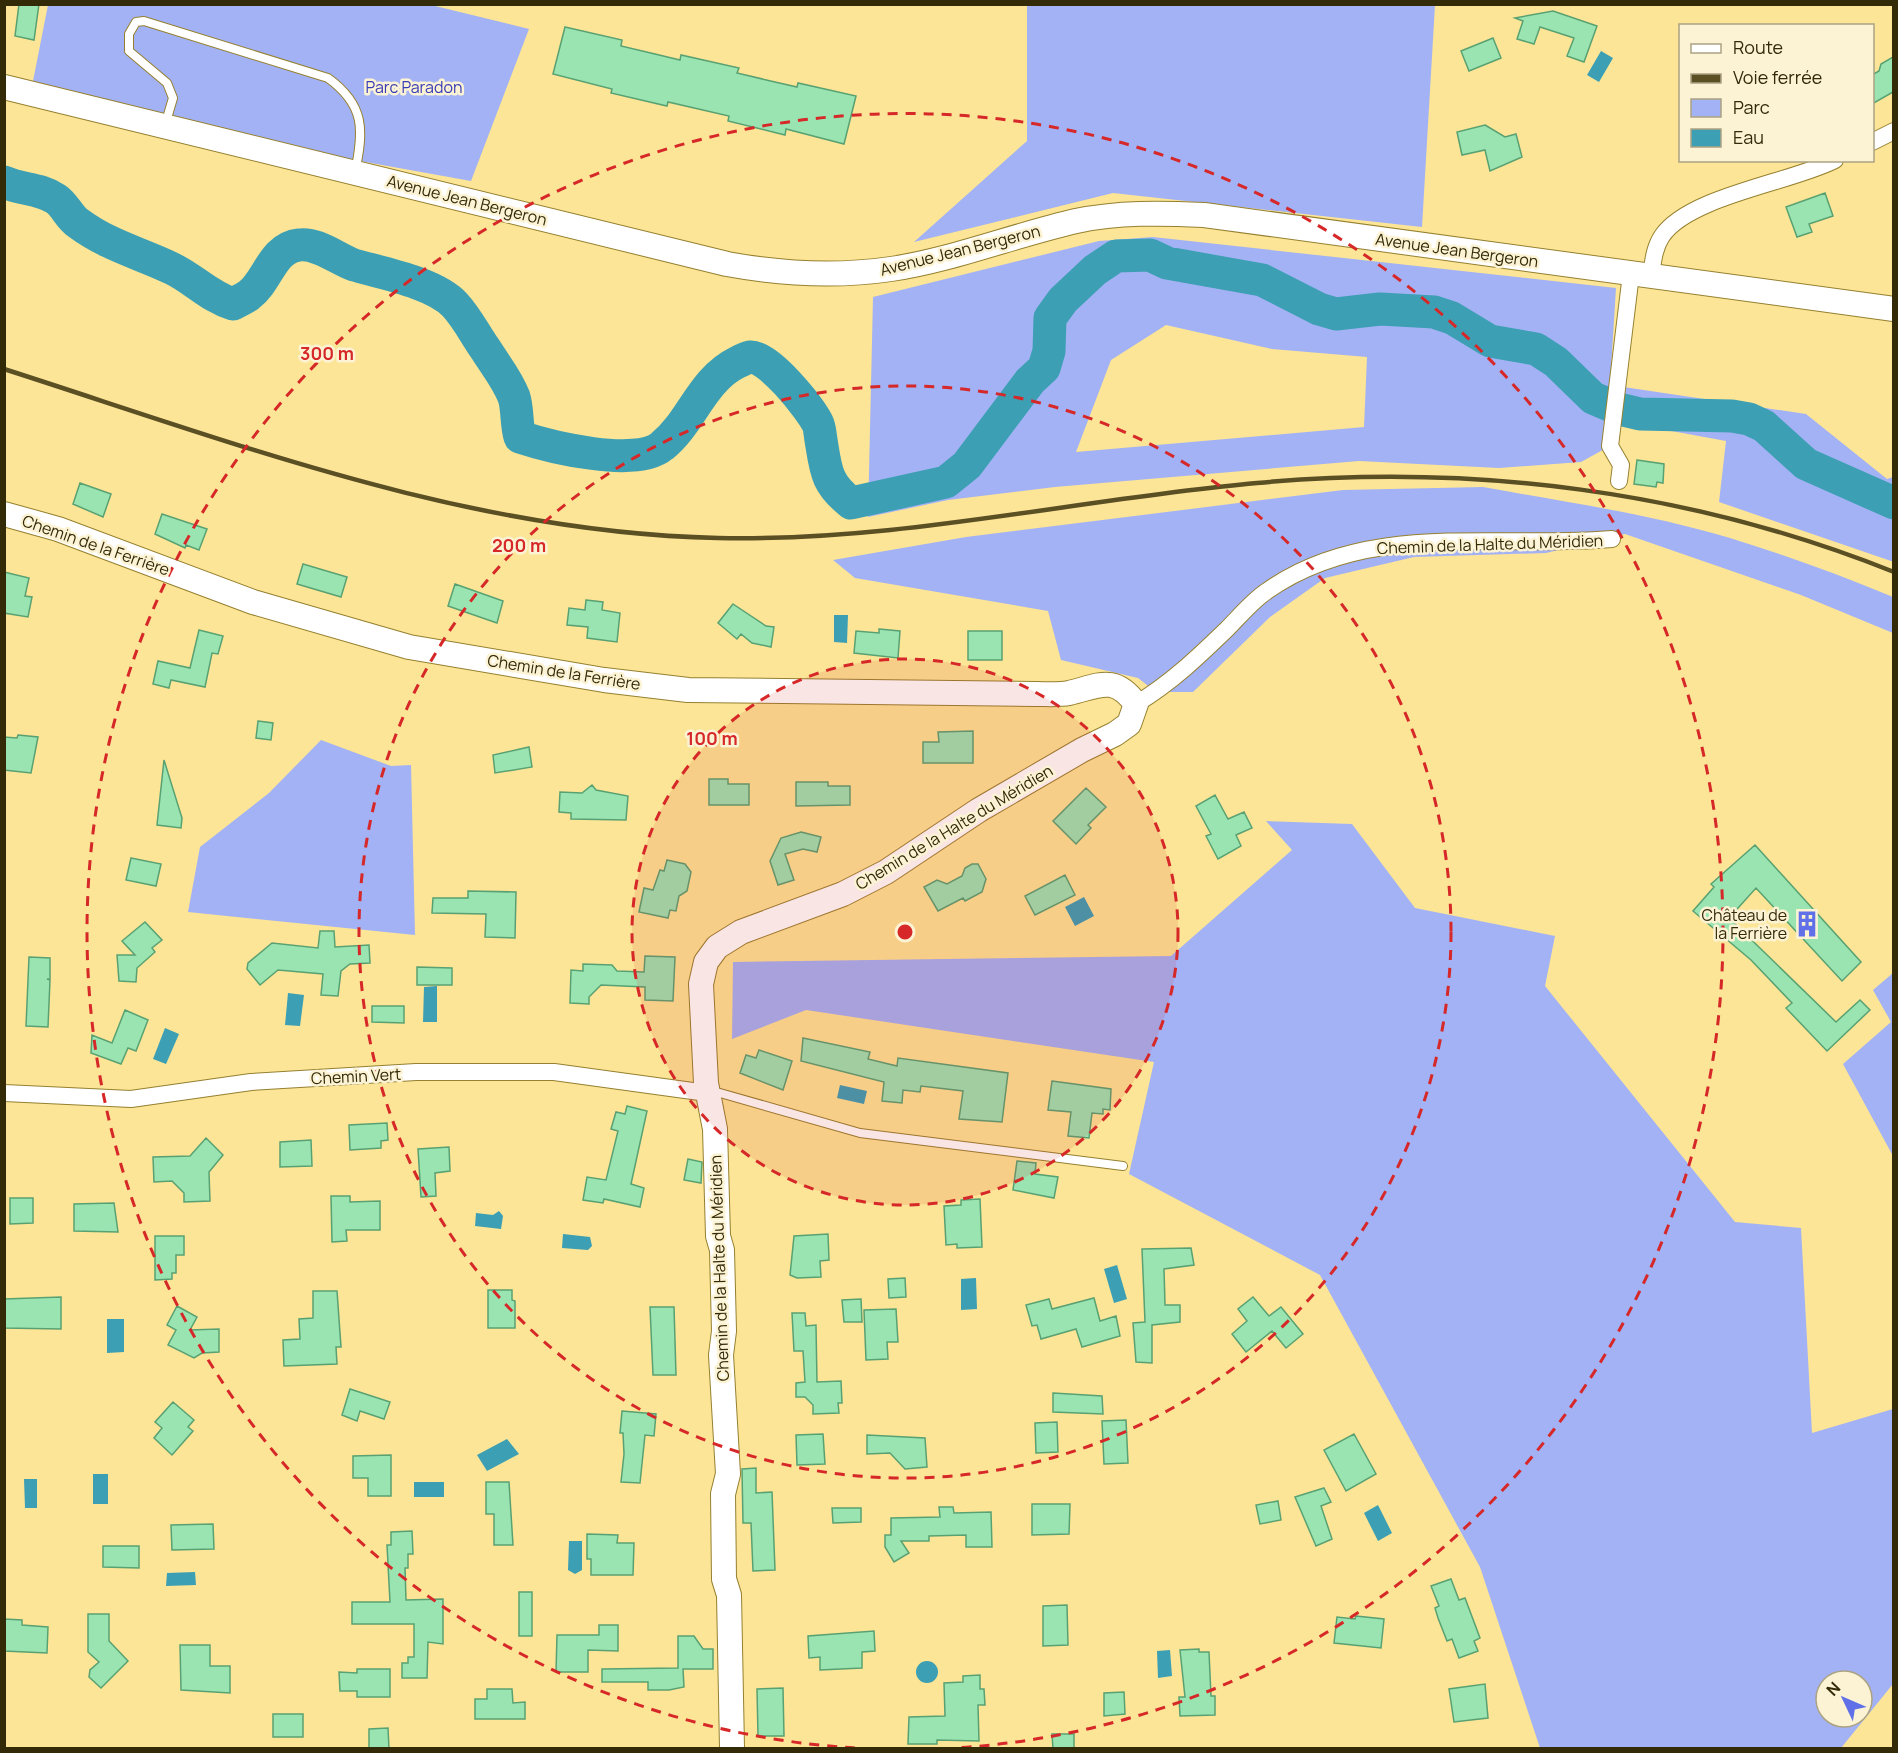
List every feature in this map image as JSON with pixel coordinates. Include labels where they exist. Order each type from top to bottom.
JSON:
[{"type":"street","name":"Avenue Jean Bergeron","points":[[4,87],[727,264],[766,271],[824,274],[891,269],[1079,220],[1150,213],[1203,215],[1893,309]]},
{"type":"street","points":[[1874,140],[1893,131]]},
{"type":"street","points":[[1619,481],[1622,465],[1610,446],[1616,378],[1641,275],[1662,236],[1679,219],[1750,188],[1829,162]]},
{"type":"street","name":"Chemin de la Ferrière","points":[[4,514],[58,529],[253,602],[398,644],[604,680],[688,690],[1036,694],[1068,693],[1092,686],[1111,684],[1122,687],[1136,704]]},
{"type":"street","name":"Chemin de la Halte du Méridien","points":[[732,1749],[729,1595],[724,1579],[723,1494],[728,1474],[721,1355],[724,1331],[722,1250],[718,1236],[715,1130],[707,1093],[701,984],[706,962],[717,947],[741,932],[843,894],[886,872],[979,810],[1082,750],[1115,734],[1129,724],[1136,704],[1184,670],[1265,592],[1301,569],[1345,554],[1388,545],[1510,540],[1564,543],[1612,539]]},
{"type":"street","name":"Chemin Vert","points":[[4,1093],[131,1099],[251,1082],[416,1072],[554,1072],[707,1093]]},
{"type":"lane","points":[[165,126],[173,98],[167,83],[129,51],[129,34],[136,22],[144,21],[328,78],[346,93],[358,112],[361,127],[355,172]]},
{"type":"lane","points":[[707,1093],[720,1093],[860,1133],[1123,1166]]},
{"type":"green space","name":"Parc Paradon","points":[[427,4],[529,29],[471,181],[165,126],[33,81],[48,5]]},
{"type":"green space","points":[[1027,5],[1435,5],[1422,227],[1113,193],[914,242],[1027,141]]},
{"type":"green space","points":[[1153,237],[1616,288],[1610,385],[1806,414],[1887,479],[1893,477],[1894,562],[1719,502],[1726,441],[1617,421],[1610,446],[1581,462],[1499,468],[1359,461],[1055,487],[948,500],[868,517],[873,297],[1099,241]],"holes":[[[1166,325],[1272,349],[1367,357],[1364,427],[1076,452],[1111,360]]]},
{"type":"green space","points":[[1483,487],[1669,522],[1771,551],[1893,597],[1893,633],[1801,595],[1625,534],[1546,553],[1414,557],[1325,578],[1270,617],[1193,692],[1156,692],[1138,678],[1061,660],[1048,611],[855,578],[833,560],[966,537],[1343,490]]},
{"type":"green space","points":[[321,740],[391,766],[411,765],[415,935],[188,912],[200,847],[269,793]]},
{"type":"green space","points":[[1266,821],[1352,824],[1415,908],[1555,936],[1545,986],[1735,1222],[1801,1228],[1812,1433],[1893,1409],[1893,1684],[1874,1707],[1874,1669],[1814,1669],[1814,1729],[1856,1729],[1841,1748],[1540,1748],[1480,1567],[1320,1275],[1129,1174],[1154,1062],[806,1010],[732,1039],[733,962],[1171,956],[1292,850]]},
{"type":"green space","points":[[1893,973],[1893,1156],[1843,1064],[1891,1022],[1873,990]]},
{"type":"water","points":[[1601,51],[1613,58],[1599,82],[1587,75]]},
{"type":"water","points":[[834,615],[848,615],[847,643],[834,642]]},
{"type":"water","points":[[1084,897],[1094,916],[1075,926],[1065,907]]},
{"type":"water","points":[[437,986],[437,1022],[423,1022],[424,987]]},
{"type":"water","points":[[288,993],[304,995],[300,1026],[285,1025]]},
{"type":"water","points":[[165,1028],[179,1034],[166,1064],[153,1059]]},
{"type":"water","points":[[840,1085],[867,1091],[864,1104],[837,1098]]},
{"type":"water","points":[[499,1211],[503,1216],[501,1229],[475,1226],[476,1213],[493,1215]]},
{"type":"water","points":[[563,1234],[590,1237],[592,1246],[588,1250],[562,1248]]},
{"type":"water","points":[[1117,1265],[1127,1299],[1114,1303],[1104,1269]]},
{"type":"water","points":[[976,1278],[977,1309],[961,1310],[961,1279]]},
{"type":"water","points":[[107,1319],[124,1319],[124,1352],[107,1353]]},
{"type":"water","points":[[507,1439],[519,1454],[487,1471],[477,1455]]},
{"type":"water","points":[[93,1474],[108,1474],[108,1504],[93,1504]]},
{"type":"water","points":[[24,1479],[37,1479],[37,1508],[25,1508]]},
{"type":"water","points":[[414,1482],[444,1482],[444,1497],[414,1497]]},
{"type":"water","points":[[1378,1505],[1392,1533],[1378,1541],[1364,1513]]},
{"type":"water","points":[[569,1541],[582,1541],[582,1570],[575,1574],[568,1570]]},
{"type":"water","points":[[195,1572],[196,1585],[166,1586],[167,1573]]},
{"type":"water","points":[[1170,1650],[1172,1676],[1158,1678],[1157,1651]]},
{"type":"water","points":[[927,1661],[935,1664],[938,1672],[935,1680],[927,1683],[919,1680],[916,1672],[919,1664]]},
{"type":"building","points":[[19,4],[39,4],[34,40],[15,36]]},
{"type":"building","points":[[1553,11],[1597,26],[1584,62],[1567,56],[1574,38],[1540,27],[1534,44],[1517,39],[1523,21],[1515,18]]},
{"type":"building","points":[[565,27],[622,40],[621,46],[680,60],[681,55],[739,68],[737,73],[775,82],[797,87],[798,83],[856,96],[844,144],[786,129],[785,135],[728,121],[729,116],[668,102],[667,106],[611,93],[612,89],[553,74]]},
{"type":"building","points":[[1493,38],[1501,58],[1469,71],[1461,51]]},
{"type":"building","points":[[1893,57],[1893,92],[1874,103],[1874,74],[1879,71],[1881,64]]},
{"type":"building","points":[[1485,125],[1505,137],[1516,134],[1522,157],[1490,171],[1485,150],[1462,155],[1457,132]]},
{"type":"building","points":[[1825,193],[1833,216],[1809,224],[1812,232],[1797,237],[1786,207]]},
{"type":"building","points":[[1637,460],[1664,464],[1663,483],[1657,482],[1656,487],[1634,484]]},
{"type":"building","points":[[80,483],[111,494],[103,517],[73,504]]},
{"type":"building","points":[[162,514],[207,529],[199,550],[186,545],[185,548],[155,534]]},
{"type":"building","points":[[303,564],[347,577],[341,597],[297,584]]},
{"type":"building","points":[[4,572],[29,578],[25,596],[32,597],[28,617],[4,613]]},
{"type":"building","points":[[455,584],[503,601],[497,623],[448,606]]},
{"type":"building","points":[[586,600],[603,602],[602,610],[620,613],[617,642],[587,638],[588,627],[567,625],[569,608],[585,610]]},
{"type":"building","points":[[733,604],[766,626],[774,627],[771,647],[752,643],[741,634],[737,639],[718,623]]},
{"type":"building","points":[[879,629],[900,631],[898,658],[854,653],[856,631],[879,633]]},
{"type":"building","points":[[199,630],[223,636],[218,654],[212,653],[205,687],[171,680],[169,688],[153,684],[158,661],[190,668]]},
{"type":"building","points":[[968,631],[1002,631],[1002,660],[968,660]]},
{"type":"building","points":[[258,721],[273,723],[271,740],[256,738]]},
{"type":"building","points":[[973,731],[973,763],[923,763],[923,742],[939,742],[938,732]]},
{"type":"building","points":[[18,735],[38,737],[31,773],[4,770],[4,737],[17,738]]},
{"type":"building","points":[[529,747],[532,767],[495,773],[493,755]]},
{"type":"building","points":[[164,760],[182,818],[181,828],[157,825]]},
{"type":"building","points":[[709,779],[728,779],[728,784],[749,784],[749,805],[709,805]]},
{"type":"building","points":[[796,782],[828,782],[828,786],[850,786],[850,805],[796,806]]},
{"type":"building","points":[[592,785],[596,790],[628,796],[626,820],[571,819],[571,813],[559,812],[560,792],[582,793]]},
{"type":"building","points":[[1086,788],[1106,807],[1088,825],[1091,828],[1076,844],[1053,821]]},
{"type":"building","points":[[1215,795],[1228,819],[1244,812],[1252,828],[1236,835],[1241,846],[1218,859],[1206,836],[1211,834],[1196,806]]},
{"type":"building","points":[[801,832],[821,837],[817,852],[803,849],[785,854],[794,880],[778,885],[770,861],[781,838]]},
{"type":"building","points":[[1755,845],[1861,962],[1842,981],[1756,888],[1729,918],[1836,1022],[1860,1000],[1870,1010],[1827,1051],[1786,1008],[1792,1003],[1751,960],[1693,911],[1714,887],[1711,884]]},
{"type":"building","points":[[131,858],[161,864],[156,886],[126,880]]},
{"type":"building","points":[[667,860],[685,864],[691,872],[687,891],[679,896],[676,911],[670,910],[668,918],[639,912],[644,888],[653,890],[660,870],[664,871]]},
{"type":"building","points":[[978,864],[986,879],[982,892],[965,901],[963,898],[938,911],[924,887],[937,880],[947,884],[962,876],[965,868]]},
{"type":"building","points":[[1065,875],[1075,895],[1035,915],[1025,896]]},
{"type":"building","points":[[468,891],[516,892],[515,938],[485,937],[486,914],[432,913],[433,898],[468,898]]},
{"type":"building","points":[[145,922],[162,940],[152,948],[155,952],[137,968],[136,982],[119,981],[117,955],[135,955],[122,941]]},
{"type":"building","points":[[320,931],[334,931],[335,947],[369,945],[370,963],[350,964],[341,971],[338,996],[321,995],[323,974],[278,970],[260,985],[247,969],[248,963],[272,943],[318,948]]},
{"type":"building","points":[[645,956],[675,957],[673,1001],[645,1000],[645,987],[601,985],[589,997],[589,1004],[570,1003],[571,970],[583,971],[583,964],[612,965],[617,971],[644,972]]},
{"type":"building","points":[[29,957],[50,958],[50,979],[47,979],[50,980],[48,1027],[26,1026]]},
{"type":"building","points":[[417,967],[452,968],[452,985],[417,985]]},
{"type":"building","points":[[372,1006],[404,1006],[404,1023],[372,1022]]},
{"type":"building","points":[[125,1010],[148,1020],[136,1051],[128,1048],[121,1064],[91,1053],[92,1035],[112,1043]]},
{"type":"building","points":[[803,1038],[870,1052],[868,1059],[897,1066],[898,1058],[1008,1073],[1002,1122],[959,1119],[963,1091],[921,1086],[920,1092],[903,1090],[902,1103],[882,1101],[884,1082],[801,1061]]},
{"type":"building","points":[[759,1050],[792,1061],[783,1090],[740,1073],[746,1055],[756,1058]]},
{"type":"building","points":[[1052,1081],[1111,1089],[1110,1110],[1103,1109],[1103,1114],[1092,1113],[1089,1138],[1068,1136],[1071,1112],[1048,1110]]},
{"type":"building","points":[[627,1106],[647,1111],[631,1184],[644,1188],[640,1207],[604,1199],[603,1203],[583,1200],[587,1177],[606,1180],[618,1131],[611,1129],[616,1112],[625,1114]]},
{"type":"building","points":[[387,1123],[388,1140],[381,1141],[381,1148],[350,1150],[349,1125]]},
{"type":"building","points":[[206,1138],[223,1155],[209,1172],[210,1201],[184,1202],[184,1193],[172,1181],[154,1182],[153,1157],[190,1156]]},
{"type":"building","points":[[311,1140],[312,1166],[280,1167],[280,1142]]},
{"type":"building","points":[[449,1147],[450,1171],[435,1173],[436,1196],[421,1197],[418,1149]]},
{"type":"building","points":[[688,1159],[702,1162],[701,1183],[684,1180]]},
{"type":"building","points":[[1017,1161],[1036,1163],[1035,1174],[1058,1177],[1054,1198],[1013,1190]]},
{"type":"building","points":[[331,1196],[350,1196],[350,1202],[380,1201],[380,1230],[346,1230],[347,1241],[332,1242]]},
{"type":"building","points":[[10,1198],[33,1198],[33,1223],[10,1224]]},
{"type":"building","points":[[980,1199],[982,1247],[957,1248],[957,1244],[946,1245],[944,1206],[961,1205],[961,1200]]},
{"type":"building","points":[[114,1203],[118,1232],[74,1231],[74,1204]]},
{"type":"building","points":[[828,1234],[829,1260],[820,1261],[821,1277],[797,1278],[790,1275],[794,1236]]},
{"type":"building","points":[[155,1236],[184,1236],[184,1255],[176,1255],[176,1273],[172,1273],[172,1279],[155,1280]]},
{"type":"building","points":[[1191,1248],[1194,1265],[1164,1269],[1165,1305],[1180,1305],[1180,1322],[1152,1325],[1152,1363],[1136,1362],[1133,1323],[1145,1322],[1142,1249]]},
{"type":"building","points":[[905,1278],[906,1297],[889,1298],[888,1279]]},
{"type":"building","points":[[488,1290],[512,1290],[512,1300],[515,1301],[515,1328],[488,1328]]},
{"type":"building","points":[[313,1291],[337,1291],[341,1347],[336,1347],[337,1364],[284,1366],[283,1340],[300,1339],[299,1319],[313,1318]]},
{"type":"building","points":[[61,1297],[61,1329],[4,1328],[4,1299]]},
{"type":"building","points":[[1253,1297],[1269,1316],[1281,1307],[1303,1334],[1286,1348],[1272,1331],[1246,1352],[1232,1334],[1247,1321],[1238,1309]]},
{"type":"building","points":[[1094,1298],[1100,1321],[1116,1316],[1120,1336],[1082,1347],[1076,1329],[1041,1339],[1037,1325],[1032,1326],[1026,1305],[1049,1299],[1052,1309]]},
{"type":"building","points":[[861,1299],[862,1322],[844,1322],[842,1300]]},
{"type":"building","points":[[177,1306],[197,1317],[190,1330],[219,1329],[219,1352],[202,1353],[194,1358],[168,1345],[176,1330],[167,1325]]},
{"type":"building","points":[[650,1307],[674,1307],[676,1375],[653,1375]]},
{"type":"building","points":[[896,1309],[898,1342],[887,1342],[888,1359],[866,1360],[864,1310]]},
{"type":"building","points":[[792,1313],[805,1313],[806,1326],[816,1325],[817,1382],[841,1381],[842,1403],[838,1403],[839,1413],[813,1414],[813,1405],[805,1397],[796,1397],[796,1383],[805,1382],[803,1351],[794,1351]]},
{"type":"building","points":[[350,1389],[390,1402],[384,1419],[360,1411],[357,1421],[342,1415]]},
{"type":"building","points":[[1053,1393],[1102,1396],[1103,1414],[1053,1412]]},
{"type":"building","points":[[173,1402],[194,1420],[188,1427],[193,1431],[172,1455],[154,1438],[162,1428],[155,1422]]},
{"type":"building","points":[[622,1411],[656,1414],[654,1436],[645,1435],[640,1483],[621,1482],[624,1454],[623,1433],[620,1433]]},
{"type":"building","points":[[1126,1420],[1128,1463],[1104,1464],[1102,1421]]},
{"type":"building","points":[[1057,1422],[1058,1452],[1036,1453],[1035,1423]]},
{"type":"building","points":[[823,1434],[825,1464],[797,1465],[796,1435]]},
{"type":"building","points":[[1354,1434],[1376,1474],[1346,1491],[1324,1450]]},
{"type":"building","points":[[867,1435],[925,1438],[927,1467],[905,1469],[890,1453],[867,1454]]},
{"type":"building","points":[[391,1455],[391,1496],[368,1496],[368,1478],[353,1478],[353,1456]]},
{"type":"building","points":[[756,1468],[756,1493],[772,1492],[775,1570],[753,1571],[751,1523],[743,1523],[742,1469]]},
{"type":"building","points":[[486,1482],[509,1482],[513,1545],[494,1545],[494,1514],[486,1514]]},
{"type":"building","points":[[1324,1488],[1331,1502],[1321,1506],[1332,1539],[1316,1546],[1295,1497]]},
{"type":"building","points":[[1278,1501],[1281,1520],[1260,1524],[1256,1505]]},
{"type":"building","points":[[1032,1504],[1070,1504],[1069,1534],[1032,1535]]},
{"type":"building","points":[[939,1507],[953,1507],[954,1513],[991,1512],[992,1547],[966,1547],[966,1535],[929,1536],[929,1541],[901,1541],[909,1553],[894,1562],[885,1547],[885,1535],[891,1535],[891,1518],[940,1517]]},
{"type":"building","points":[[832,1508],[861,1508],[861,1522],[833,1523]]},
{"type":"building","points":[[213,1524],[214,1549],[172,1550],[171,1525]]},
{"type":"building","points":[[412,1531],[413,1554],[408,1554],[408,1568],[405,1568],[406,1600],[443,1599],[443,1644],[428,1642],[427,1678],[402,1678],[402,1663],[408,1663],[408,1657],[414,1657],[414,1624],[352,1624],[352,1602],[390,1602],[387,1545],[391,1545],[391,1532]]},
{"type":"building","points":[[587,1534],[618,1535],[617,1543],[634,1543],[633,1575],[591,1575],[591,1559],[587,1559]]},
{"type":"building","points":[[103,1546],[139,1546],[139,1568],[103,1567]]},
{"type":"building","points":[[1451,1579],[1459,1600],[1465,1598],[1480,1638],[1474,1641],[1478,1651],[1459,1658],[1452,1639],[1447,1641],[1438,1618],[1435,1608],[1439,1606],[1431,1586]]},
{"type":"building","points":[[519,1592],[532,1592],[532,1636],[519,1636]]},
{"type":"building","points":[[1067,1605],[1068,1645],[1043,1646],[1043,1606]]},
{"type":"building","points":[[88,1614],[109,1614],[109,1641],[128,1661],[101,1688],[89,1677],[90,1670],[99,1662],[88,1652]]},
{"type":"building","points":[[1356,1616],[1384,1619],[1381,1648],[1334,1643],[1337,1617],[1355,1619]]},
{"type":"building","points":[[4,1619],[22,1620],[22,1625],[48,1627],[47,1653],[4,1651]]},
{"type":"building","points":[[599,1625],[618,1625],[618,1651],[588,1650],[588,1672],[556,1672],[557,1635],[599,1635]]},
{"type":"building","points":[[874,1631],[875,1651],[862,1652],[862,1668],[820,1670],[820,1657],[809,1658],[808,1636]]},
{"type":"building","points":[[678,1636],[694,1636],[703,1649],[713,1649],[713,1669],[683,1669],[684,1687],[669,1690],[648,1690],[648,1682],[602,1682],[602,1669],[678,1668]]},
{"type":"building","points":[[180,1645],[210,1645],[210,1666],[230,1666],[230,1693],[181,1690]]},
{"type":"building","points":[[1199,1649],[1199,1652],[1209,1652],[1211,1696],[1215,1696],[1215,1715],[1180,1716],[1179,1697],[1185,1697],[1180,1650]]},
{"type":"building","points":[[357,1669],[390,1669],[390,1697],[357,1697],[357,1691],[340,1691],[339,1672],[357,1673]]},
{"type":"building","points":[[980,1675],[980,1689],[984,1689],[985,1705],[978,1705],[979,1741],[937,1740],[937,1744],[908,1744],[909,1717],[945,1716],[944,1683],[963,1682],[963,1676]]},
{"type":"building","points":[[1485,1684],[1488,1718],[1454,1722],[1449,1689]]},
{"type":"building","points":[[783,1688],[784,1736],[758,1736],[757,1689]]},
{"type":"building","points":[[487,1689],[512,1689],[513,1703],[525,1702],[525,1719],[475,1719],[475,1699],[487,1699]]},
{"type":"building","points":[[1124,1692],[1125,1714],[1104,1716],[1104,1693]]},
{"type":"building","points":[[273,1714],[303,1714],[303,1737],[273,1737]]},
{"type":"building","points":[[388,1728],[389,1749],[369,1749],[369,1729]]},
{"type":"building","points":[[1052,1734],[1074,1734],[1074,1749],[1053,1749]]},
{"type":"waterway","points":[[4,182],[50,195],[75,220],[90,231],[173,269],[217,297],[233,304],[255,289],[282,252],[299,245],[313,246],[354,265],[408,280],[435,291],[446,297],[460,310],[505,378],[514,397],[520,437],[551,446],[593,454],[633,455],[650,452],[662,446],[672,436],[706,390],[725,370],[747,358],[758,359],[767,364],[787,383],[813,415],[819,426],[828,476],[836,489],[851,503],[946,482],[967,465],[1030,381],[1044,368],[1049,351],[1050,318],[1063,300],[1095,270],[1116,256],[1150,255],[1167,263],[1262,280],[1319,309],[1336,314],[1380,309],[1434,312],[1452,318],[1490,341],[1536,349],[1556,362],[1593,398],[1619,409],[1640,414],[1732,416],[1749,419],[1764,426],[1806,464],[1894,503]]},
{"type":"railway","points":[[4,369],[267,454],[356,480],[445,502],[535,520],[626,532],[718,538],[854,533],[921,527],[1257,483],[1338,478],[1419,477],[1500,481],[1581,490],[1661,503],[1740,521],[1817,544],[1894,572]]},
{"type":"place","name":"Château de la Ferrière","points":[[1807,924]]}]
